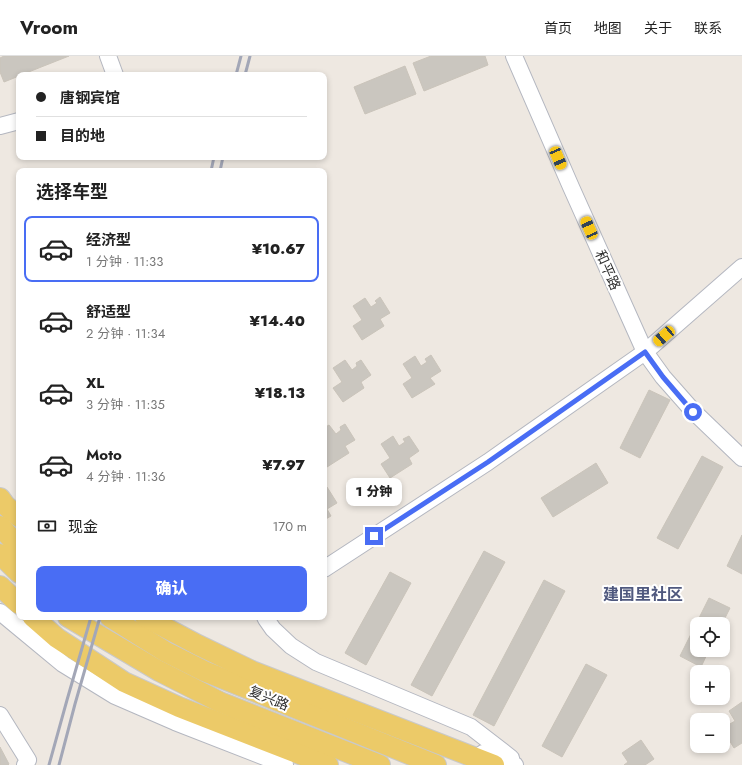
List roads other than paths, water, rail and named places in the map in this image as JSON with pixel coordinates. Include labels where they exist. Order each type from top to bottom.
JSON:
[{"type":"main road","points":[[0,498],[16,515]]},
{"type":"main road","points":[[0,526],[16,544]]},
{"type":"main road","points":[[0,554],[16,570]]},
{"type":"main road","points":[[0,586],[16,601]]},
{"type":"main road","points":[[36,620],[57,638],[124,682],[179,707],[328,765]]},
{"type":"main road","name":"复兴路","points":[[73,620],[159,671],[220,702],[380,765]]},
{"type":"main road","name":"复兴路","points":[[115,620],[166,652],[204,671],[436,765]]},
{"type":"main road","points":[[151,620],[252,671],[494,765]]},
{"type":"street","points":[[108,56],[114,72]]},
{"type":"street","name":"和平路","points":[[514,56],[567,179],[645,352],[663,377],[693,412],[742,458]]},
{"type":"street","points":[[0,126],[16,122]]},
{"type":"street","points":[[327,567],[488,462],[645,352],[742,267]]},
{"type":"street","points":[[0,487],[16,504]]},
{"type":"street","points":[[0,612],[63,664],[115,696],[174,722],[285,765]]},
{"type":"street","points":[[171,620],[263,668],[515,765]]},
{"type":"street","points":[[267,620],[273,629],[291,646],[316,662],[471,727],[520,765]]},
{"type":"street","points":[[0,715],[28,760],[24,765]]},
{"type":"railway","points":[[237,72],[241,56]]},
{"type":"railway","points":[[246,72],[250,56]]},
{"type":"railway","points":[[212,168],[213,160]]},
{"type":"railway","points":[[221,168],[222,160]]},
{"type":"railway","points":[[49,765],[90,620]]},
{"type":"railway","points":[[59,765],[99,620]]},
{"type":"district","name":"建国里社区","points":[[643,594]]}]
